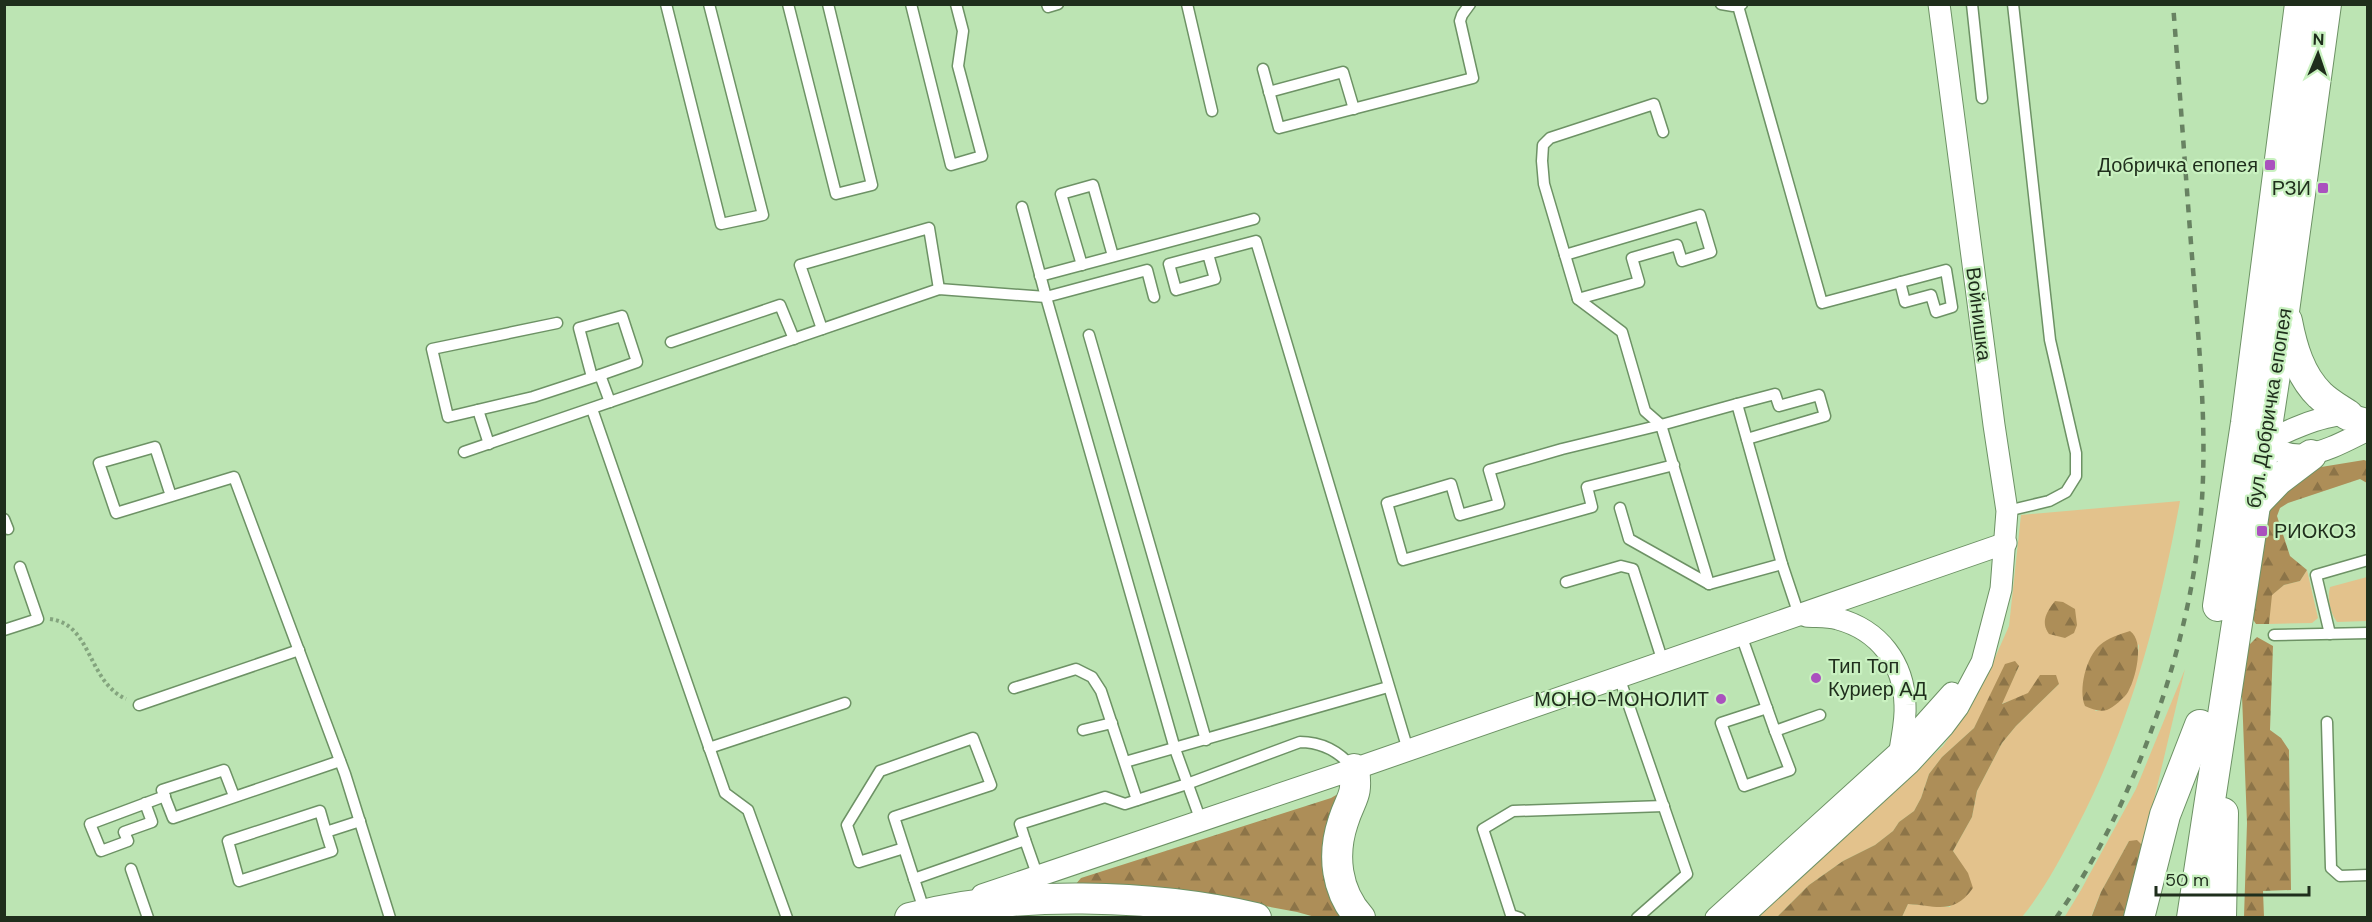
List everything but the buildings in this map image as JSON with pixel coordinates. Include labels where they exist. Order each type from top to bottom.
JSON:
[{"type":"main road","name":"бул. Добричка епопея","points":[[2174,918],[2254,505],[2255,433],[2300,4]]},
{"type":"main road","name":"бул. Добричка епопея","points":[[2192,918],[2239,460],[2255,433],[2284,309],[2326,4]]},
{"type":"main road","points":[[2284,309],[2290,339],[2310,384],[2322,397],[2361,422]]},
{"type":"main road","points":[[2254,505],[2278,480],[2311,455]]},
{"type":"main road","points":[[2139,918],[2165,815],[2210,727]]},
{"type":"main road","points":[[2210,727],[2224,822],[2221,918]]},
{"type":"main road","points":[[1354,769],[1357,789],[1342,826],[1337,854],[1338,872],[1343,892],[1360,918]]},
{"type":"main road","points":[[917,916],[960,907],[995,903],[1105,900],[1194,906],[1256,918]]},
{"type":"street","name":"Войнишка","points":[[1939,4],[2007,511],[2001,589],[1993,622]]},
{"type":"street","points":[[2255,433],[2290,430],[2319,420],[2361,422]]},
{"type":"street","points":[[2255,433],[2282,453],[2311,455],[2326,450],[2361,422]]},
{"type":"street","points":[[917,916],[1354,769],[2006,543]]},
{"type":"street","points":[[1799,615],[1836,618],[1852,624],[1868,633],[1891,654],[1903,685],[1905,703],[1900,751]]},
{"type":"street","points":[[1716,918],[1900,751],[1950,696],[1993,622]]},
{"type":"street","points":[[1741,918],[1910,763],[1943,727],[1958,706],[1982,662],[1993,622]]},
{"type":"lane","points":[[666,4],[722,224],[763,215],[709,4]]},
{"type":"lane","points":[[788,4],[836,194],[872,185],[828,4]]},
{"type":"lane","points":[[910,4],[951,165],[982,156],[958,66],[963,31],[956,4]]},
{"type":"lane","points":[[1047,4],[1048,7],[1058,4]]},
{"type":"lane","points":[[1187,4],[1212,111]]},
{"type":"lane","points":[[1263,69],[1279,128],[1473,78],[1460,21],[1461,15],[1470,4]]},
{"type":"lane","points":[[1720,4],[1740,5],[1822,303],[1900,282],[1946,270],[1952,307],[1936,312],[1931,295],[1905,302],[1900,282]]},
{"type":"lane","points":[[1972,4],[1983,98]]},
{"type":"lane","points":[[2007,511],[2049,501],[2067,492],[2076,476],[2076,453],[2050,340],[2013,4]]},
{"type":"lane","points":[[1269,92],[1343,72],[1354,109]]},
{"type":"lane","points":[[1663,132],[1654,104],[1550,138],[1543,145],[1544,184],[1578,299],[1622,332],[1645,411],[1662,425],[1708,584]]},
{"type":"lane","points":[[1082,265],[1061,194],[1093,185],[1113,256]]},
{"type":"lane","points":[[1022,207],[1175,749],[1201,821]]},
{"type":"lane","points":[[1565,255],[1700,215],[1711,252],[1682,261],[1677,245],[1632,258],[1639,282],[1578,299]]},
{"type":"lane","points":[[1040,276],[1254,219]]},
{"type":"lane","points":[[822,329],[800,266],[929,228],[939,289]]},
{"type":"lane","points":[[1208,254],[1215,279],[1176,290],[1169,264],[1256,241],[1408,750]]},
{"type":"lane","points":[[464,452],[939,289],[1046,297],[1147,270],[1154,297]]},
{"type":"lane","points":[[671,342],[780,304],[794,339]]},
{"type":"lane","points":[[557,323],[432,349],[448,417],[533,397],[596,376],[637,362],[621,316],[579,328],[596,376],[610,402]]},
{"type":"lane","points":[[1089,335],[1206,740]]},
{"type":"lane","points":[[1674,465],[1587,487],[1592,507],[1403,560],[1387,503],[1451,484],[1460,515],[1499,504],[1489,470],[1775,394],[1779,406],[1819,395],[1825,416],[1747,439]]},
{"type":"lane","points":[[1737,405],[1782,564],[1799,615]]},
{"type":"lane","points":[[592,409],[725,793],[748,810],[787,918]]},
{"type":"lane","points":[[478,410],[489,444]]},
{"type":"lane","points":[[171,496],[155,447],[99,463],[116,513],[234,477],[340,761],[390,918]]},
{"type":"lane","points":[[1620,508],[1629,539],[1708,584],[1782,564]]},
{"type":"lane","points":[[2330,634],[2316,575],[2367,560]]},
{"type":"lane","points":[[1566,582],[1622,566],[1633,569],[1663,662]]},
{"type":"lane","points":[[4,630],[38,619],[20,567]]},
{"type":"lane","points":[[2274,635],[2367,633]]},
{"type":"lane","points":[[1741,635],[1790,770],[1744,786],[1721,723],[1767,708]]},
{"type":"lane","points":[[139,705],[298,650]]},
{"type":"lane","points":[[1014,688],[1076,669],[1092,677],[1101,691],[1137,800]]},
{"type":"lane","points":[[1619,677],[1687,874],[1637,918]]},
{"type":"lane","points":[[1125,762],[1388,687]]},
{"type":"lane","points":[[709,748],[844,703]]},
{"type":"lane","points":[[1775,731],[1820,715]]},
{"type":"lane","points":[[2326,722],[2331,868],[2340,876],[2367,875]]},
{"type":"lane","points":[[1083,730],[1112,723]]},
{"type":"lane","points":[[904,848],[859,862],[847,825],[880,771],[973,738],[991,785],[894,817],[904,848],[914,879],[917,916]]},
{"type":"lane","points":[[1038,877],[1020,824],[1105,797],[1125,804],[1187,784],[1300,742],[1313,742],[1343,755],[1354,769]]},
{"type":"lane","points":[[234,796],[224,770],[162,790],[173,818],[340,761]]},
{"type":"lane","points":[[145,803],[152,822],[124,832],[128,841],[101,851],[90,824],[145,803],[165,796]]},
{"type":"lane","points":[[1520,918],[1511,915],[1483,829],[1513,811],[1664,806]]},
{"type":"lane","points":[[320,811],[326,832],[332,851],[239,881],[228,841],[320,811]]},
{"type":"lane","points":[[326,832],[360,821]]},
{"type":"lane","points":[[914,879],[1025,840]]},
{"type":"lane","points":[[131,870],[148,918]]},
{"type":"path","points":[[38,619],[57,620],[72,627],[102,681],[120,696],[139,705]]},
{"type":"shaded area","points":[[2180,501],[2152,628],[2128,708],[2113,748],[2077,827],[2038,896],[2022,917],[1902,917],[1908,904],[1950,907],[1967,873],[1953,851],[1972,817],[1977,791],[2002,743],[2059,684],[2001,704],[2019,666],[1988,701],[1974,728],[1942,757],[1929,774],[1914,811],[1875,845],[1843,861],[1809,885],[1777,917],[1756,918],[1943,746],[1965,715],[1986,678],[2009,626],[2021,515]],"holes":[[[2139,644],[2133,677],[2124,696],[2107,708],[2095,711]]]},
{"type":"shaded area","points":[[2307,570],[2318,618],[2312,623],[2269,624],[2271,595],[2284,585],[2300,581]]},
{"type":"shaded area","points":[[2367,577],[2367,621],[2337,622],[2330,605],[2330,587]]},
{"type":"shaded area","points":[[2185,669],[2143,846],[2129,841],[2101,892],[2091,917],[2064,918],[2136,789]]},
{"type":"green space","points":[[2367,461],[2367,483],[2360,479],[2288,503],[2280,508],[2277,516],[2290,556],[2307,570],[2300,581],[2284,585],[2272,595],[2269,624],[2256,624],[2250,615],[2266,511],[2292,485],[2315,468]]},
{"type":"green space","points":[[2055,601],[2063,602],[2075,609],[2077,625],[2074,633],[2065,638],[2049,634],[2046,630],[2047,613]]},
{"type":"green space","points":[[2130,631],[2137,643],[2138,660],[2128,692],[2107,710],[2085,706],[2083,683],[2087,665],[2095,650],[2114,636]]},
{"type":"green space","points":[[2257,637],[2273,646],[2270,730],[2281,738],[2289,750],[2291,890],[2263,891],[2264,917],[2244,917],[2247,823],[2241,670],[2248,646]]},
{"type":"green space","points":[[2015,661],[2019,666],[2002,704],[2028,693],[2040,675],[2056,675],[2059,684],[2002,743],[1977,791],[1972,817],[1953,851],[1968,873],[1973,888],[1966,897],[1944,907],[1908,904],[1902,917],[1777,917],[1809,885],[1843,861],[1875,845],[1914,811],[1929,774],[1942,757],[1974,728],[2005,664]]},
{"type":"green space","points":[[1338,794],[1345,917],[1315,917],[1227,899],[1075,885],[1081,878]]},
{"type":"green space","points":[[2137,840],[2143,846],[2125,917],[2091,918],[2101,892],[2129,841]]},
{"type":"railway","points":[[2056,918],[2083,877],[2107,832],[2150,734],[2181,632],[2199,534],[2203,468],[2202,402],[2173,4]]},
{"type":"place","name":"Добричка епопея","points":[[2270,165]]},
{"type":"place","name":"РЗИ","points":[[2323,188]]},
{"type":"place","name":"РИОКОЗ","points":[[2262,531]]},
{"type":"place","name":"Тип Топ Куриер АД","points":[[1816,678]]},
{"type":"place","name":"МОНО-МОНОЛИТ","points":[[1721,699]]}]
